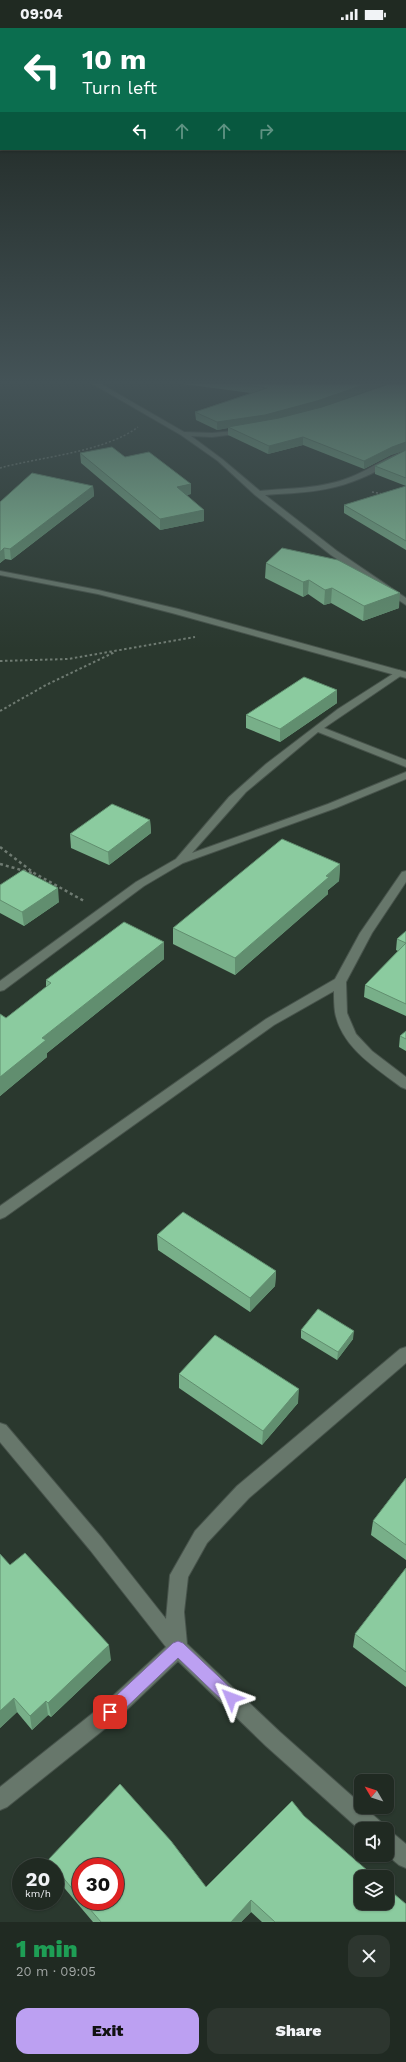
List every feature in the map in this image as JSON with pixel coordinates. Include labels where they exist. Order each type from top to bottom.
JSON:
[{"type":"street","points":[[234,472],[334,553],[406,602]]},
{"type":"street","points":[[258,493],[306,490],[335,485],[367,472]]},
{"type":"street","points":[[0,573],[98,592],[175,611],[402,674]]},
{"type":"street","points":[[179,861],[217,816],[251,782],[317,728],[354,701],[402,674]]},
{"type":"street","points":[[317,728],[406,764]]},
{"type":"street","points":[[0,987],[140,884],[179,861],[332,806],[406,775]]},
{"type":"street","points":[[406,874],[402,889],[366,933],[340,982],[341,1013],[351,1036],[367,1054],[406,1084]]},
{"type":"street","points":[[0,1213],[153,1103],[270,1022],[340,982]]},
{"type":"street","points":[[178,1648],[175,1612],[179,1575],[201,1537],[243,1492],[405,1358]]},
{"type":"street","points":[[0,1430],[96,1544],[178,1648],[274,1739],[366,1822]]},
{"type":"street","points":[[0,1800],[110,1712],[178,1648]]},
{"type":"street","points":[[394,1847],[406,1858]]},
{"type":"path","points":[[0,661],[39,661],[75,658],[163,641],[198,637]]},
{"type":"path","points":[[0,711],[46,685],[118,650]]},
{"type":"path","points":[[0,847],[34,873],[102,911]]},
{"type":"path","points":[[0,864],[34,873]]},
{"type":"building","points":[[103,472],[176,472],[191,484],[177,487],[204,510],[160,519]]},
{"type":"building","points":[[391,472],[406,472],[406,478]]},
{"type":"building","points":[[32,473],[93,486],[10,549],[4,548],[0,552],[0,502]]},
{"type":"building","points":[[406,486],[406,541],[344,505]]},
{"type":"building","points":[[282,548],[338,560],[400,593],[364,606],[332,588],[325,590],[309,580],[303,582],[266,563]]},
{"type":"building","points":[[304,677],[337,690],[280,729],[246,715]]},
{"type":"building","points":[[112,804],[150,820],[108,852],[70,834]]},
{"type":"building","points":[[282,839],[340,864],[326,876],[329,877],[235,958],[173,928]]},
{"type":"building","points":[[23,870],[58,888],[22,912],[0,900],[0,885]]},
{"type":"building","points":[[124,922],[164,942],[42,1038],[46,1040],[0,1077],[0,1014],[6,1018],[51,983],[46,980]]},
{"type":"building","points":[[406,931],[406,943],[397,939]]},
{"type":"building","points":[[406,943],[406,1004],[365,985]]},
{"type":"building","points":[[406,1031],[406,1039],[400,1036]]},
{"type":"building","points":[[183,1212],[276,1271],[250,1298],[157,1235]]},
{"type":"building","points":[[318,1309],[354,1331],[338,1352],[301,1330]]},
{"type":"building","points":[[215,1335],[299,1389],[263,1431],[179,1374]]},
{"type":"building","points":[[406,1478],[406,1545],[373,1521]]},
{"type":"building","points":[[25,1553],[109,1645],[48,1703],[46,1701],[30,1716],[14,1698],[0,1711],[0,1554],[10,1565]]},
{"type":"building","points":[[406,1568],[406,1672],[355,1634]]},
{"type":"building","points":[[120,1784],[171,1841],[206,1887],[292,1801],[304,1816],[354,1859],[354,1862],[358,1862],[367,1870],[354,1870],[354,1910],[394,1910],[394,1894],[406,1904],[406,1922],[275,1922],[251,1900],[231,1922],[101,1922],[91,1910],[124,1910],[124,1858],[72,1858],[72,1888],[64,1879],[64,1858],[50,1858]]},
{"type":"route","points":[[110,1712],[178,1648],[231,1698]]}]
